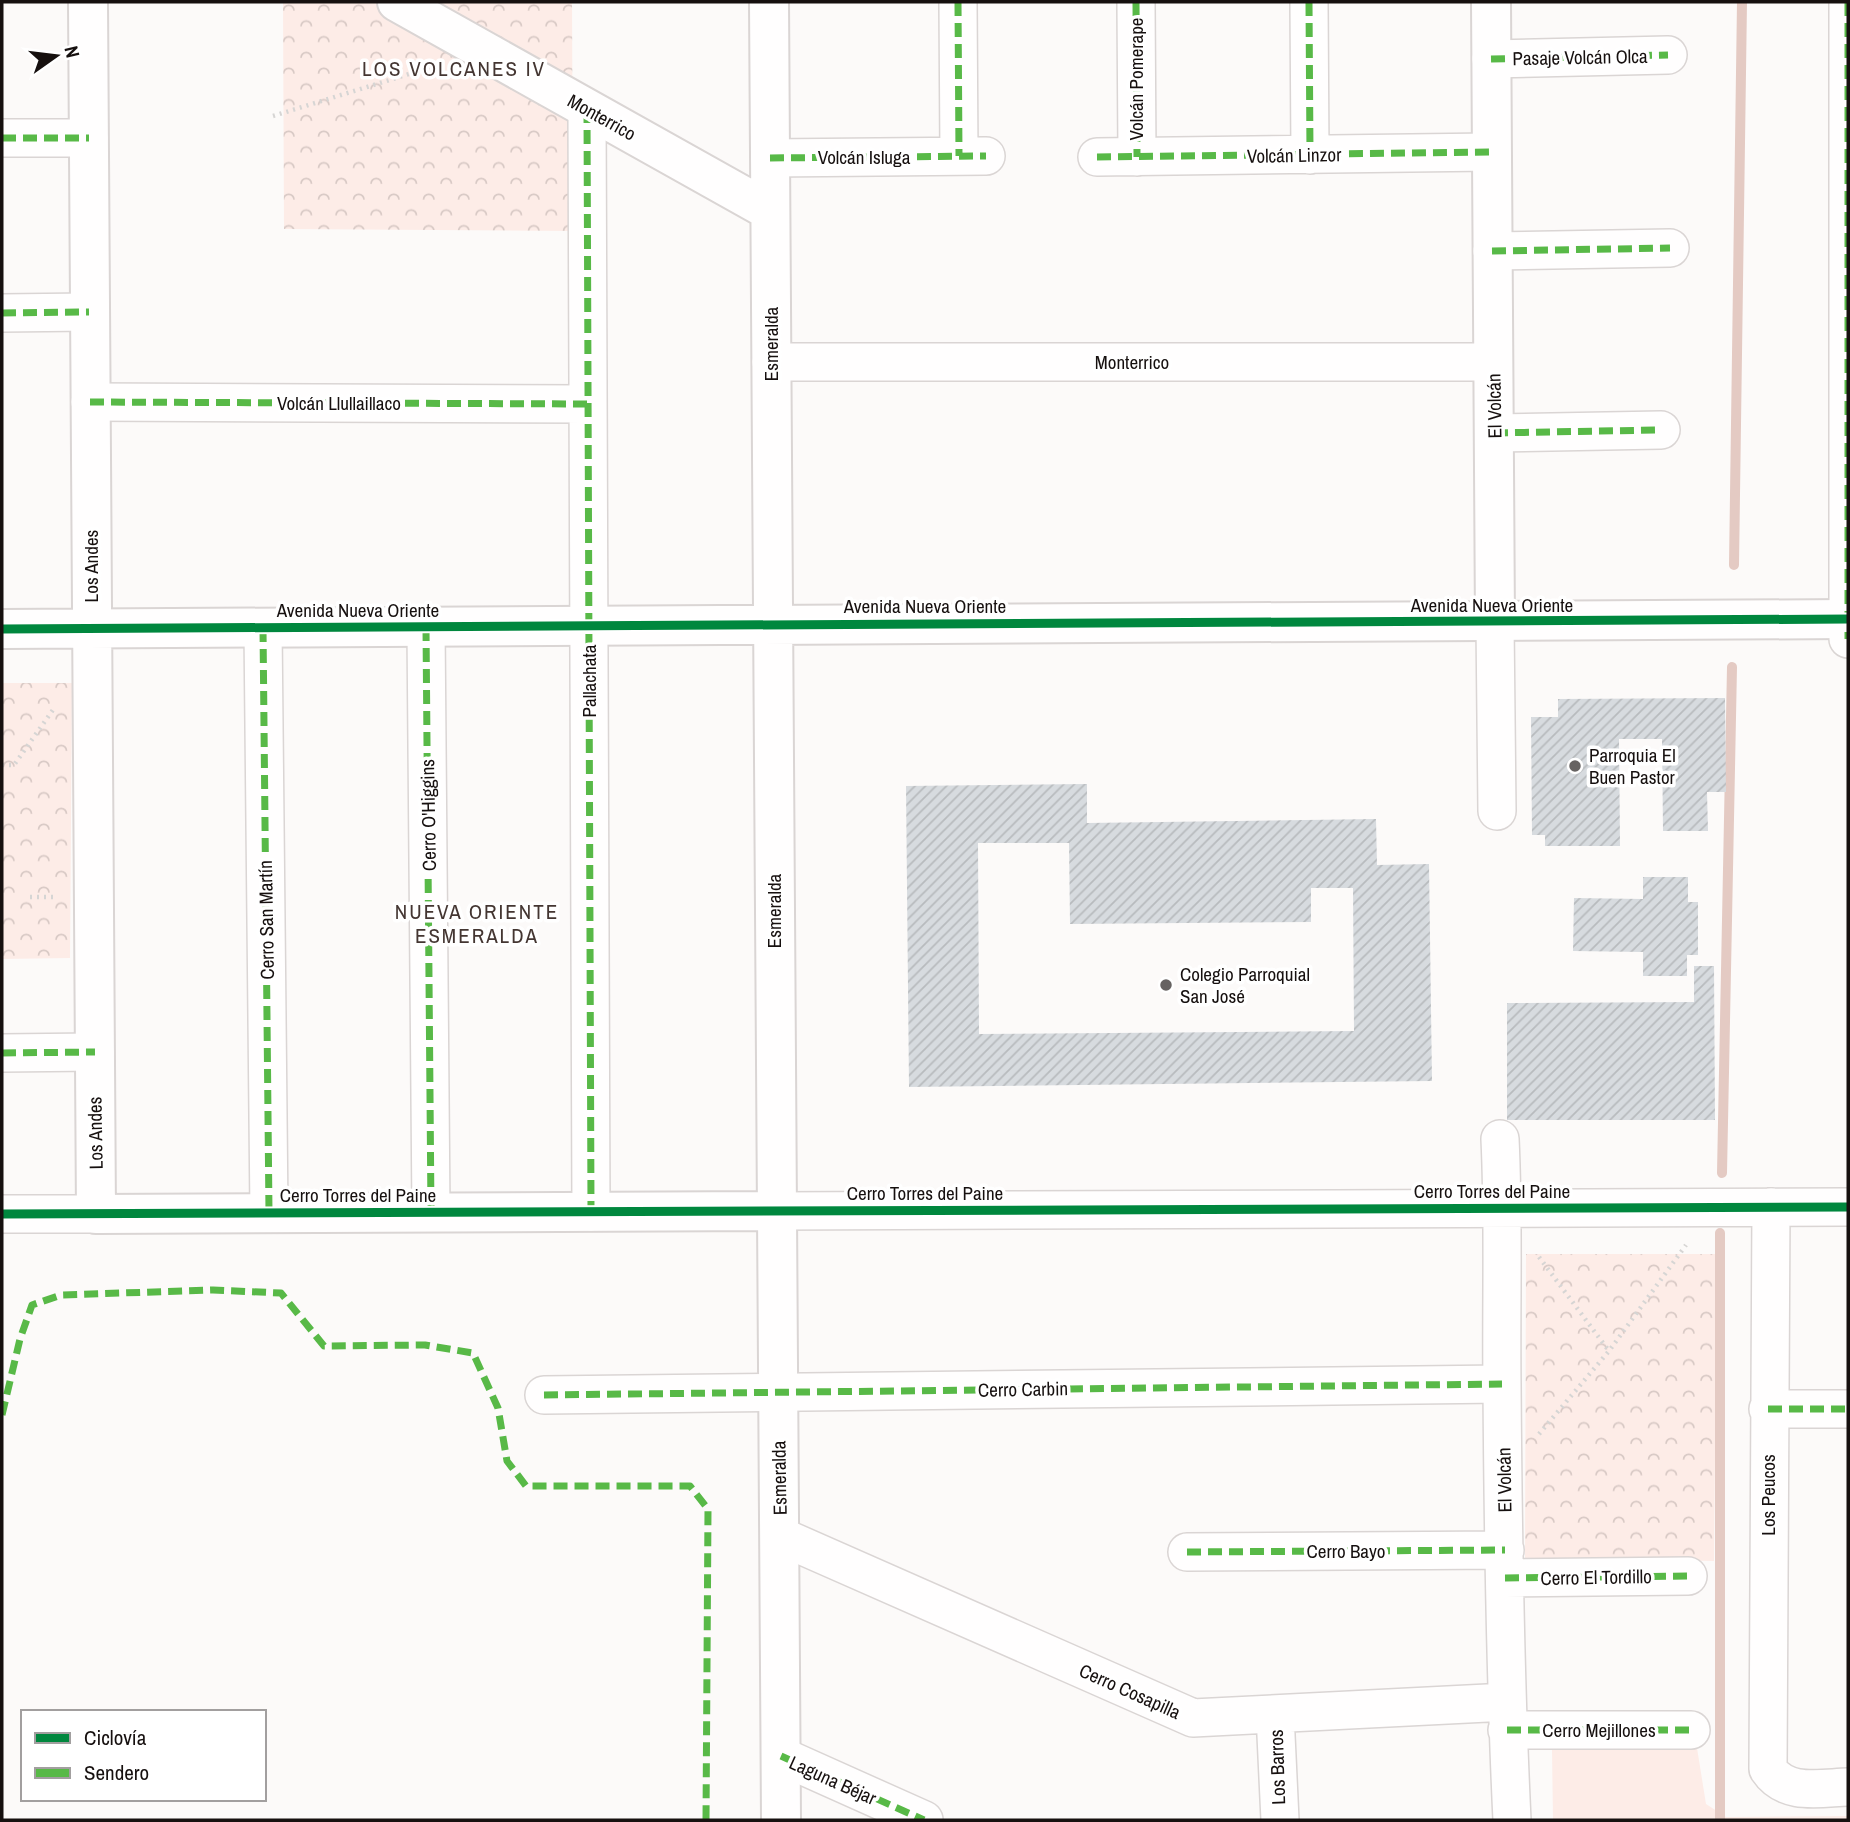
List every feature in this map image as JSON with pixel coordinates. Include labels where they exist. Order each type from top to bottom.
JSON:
[{"type":"street","name":"Los Andes","points":[[88,2],[96,1214]]},
{"type":"street","name":"Monterrico","points":[[397,2],[770,211]]},
{"type":"street","name":"Esmeralda","points":[[769,2],[781,1820]]},
{"type":"street","name":"Volcán Isluga","points":[[770,158],[972,156],[958,2]]},
{"type":"street","name":"Volcán Pomerape","points":[[1136,2],[1137,157]]},
{"type":"street","points":[[1309,2],[1310,155]]},
{"type":"street","name":"El Volcán","points":[[1491,2],[1497,811]]},
{"type":"street","points":[[1847,2],[1848,639]]},
{"type":"street","name":"Pasaje Volcán Olca","points":[[1491,60],[1668,55]]},
{"type":"street","name":"Pallachata","points":[[587,108],[591,1212]]},
{"type":"street","points":[[2,138],[89,138]]},
{"type":"street","name":"Volcán Linzor","points":[[1097,157],[1492,152]]},
{"type":"street","points":[[1492,251],[1670,248]]},
{"type":"street","points":[[2,313],[89,312]]},
{"type":"street","name":"Monterrico","points":[[771,362],[1493,362]]},
{"type":"street","name":"Volcán Llullaillaco","points":[[90,402],[588,404]]},
{"type":"street","points":[[1494,433],[1661,430]]},
{"type":"street","name":"Avenida Nueva Oriente","points":[[2,629],[1848,619]]},
{"type":"street","name":"Cerro O'Higgins","points":[[426,627],[431,1212]]},
{"type":"street","name":"Cerro San Martín","points":[[262,628],[268,1213]]},
{"type":"street","points":[[2,1053],[94,1052]]},
{"type":"street","name":"El Volcán","points":[[1500,1139],[1503,1208],[1502,1384],[1507,1716],[1512,1820]]},
{"type":"street","name":"Los Peucos","points":[[1771,1207],[1768,1769],[1776,1781],[1788,1788],[1848,1787]]},
{"type":"street","name":"Cerro Torres del Paine","points":[[2,1214],[1848,1207]]},
{"type":"street","name":"Cerro Carbin","points":[[544,1395],[1502,1384]]},
{"type":"street","points":[[1768,1409],[1848,1409]]},
{"type":"street","name":"Cerro Cosapilla","points":[[780,1536],[1193,1718],[1275,1714],[1507,1716]]},
{"type":"street","name":"Cerro Bayo","points":[[1187,1552],[1505,1564]]},
{"type":"street","name":"Cerro El Tordillo","points":[[1505,1564],[1688,1576]]},
{"type":"street","name":"Los Barros","points":[[1275,1714],[1279,1820]]},
{"type":"street","name":"Cerro Mejillones","points":[[1507,1716],[1691,1730]]},
{"type":"street","name":"Laguna Béjar","points":[[781,1756],[924,1820]]},
{"type":"path","points":[[272,116],[484,51]]},
{"type":"path","points":[[2,765],[14,765],[58,703]]},
{"type":"path","points":[[1504,1476],[1609,1351],[1713,1207]]},
{"type":"path","points":[[1503,1208],[1609,1351]]},
{"type":"green space","points":[[283,2],[572,2],[573,231],[284,229]]},
{"type":"green space","points":[[2,683],[72,683],[70,958],[2,959]]},
{"type":"green space","points":[[1526,1254],[1717,1254],[1714,1561],[1525,1558]]},
{"type":"green space","points":[[1697,1748],[1706,1804],[1726,1817],[1848,1816],[1848,1820],[1553,1820],[1552,1750]]},
{"type":"building","name":"Parroquia El Buen Pastor","points":[[1725,698],[1726,792],[1707,792],[1708,831],[1663,831],[1662,739],[1619,739],[1620,846],[1545,846],[1545,835],[1532,835],[1531,717],[1558,717],[1558,699]]},
{"type":"building","points":[[1087,784],[1087,823],[1376,819],[1377,865],[1429,864],[1432,1081],[909,1087],[906,786]],"holes":[[[978,843],[1069,843],[1070,924],[1311,922],[1311,888],[1353,888],[1354,1031],[979,1034]]]},
{"type":"building","points":[[1643,877],[1688,877],[1688,902],[1698,902],[1698,955],[1687,955],[1687,976],[1643,976],[1643,952],[1573,951],[1574,898],[1643,899]]},
{"type":"building","points":[[1694,966],[1714,966],[1715,1120],[1507,1120],[1507,1003],[1694,1002]]},
{"type":"waterway","points":[[1734,565],[1742,2]]},
{"type":"waterway","points":[[1722,1173],[1732,667]]},
{"type":"waterway","points":[[1720,1233],[1720,1820]]},
{"type":"marked path","points":[[958,2],[959,156]]},
{"type":"marked path","points":[[1136,2],[1137,157]]},
{"type":"marked path","points":[[1309,2],[1310,155]]},
{"type":"marked path","points":[[1848,2],[1848,639]]},
{"type":"marked path","points":[[1491,59],[1668,55]]},
{"type":"marked path","points":[[587,109],[591,1212]]},
{"type":"marked path","points":[[2,138],[89,138]]},
{"type":"marked path","points":[[1097,157],[1491,152]]},
{"type":"marked path","points":[[770,158],[986,156]]},
{"type":"marked path","points":[[1492,251],[1670,248]]},
{"type":"marked path","points":[[2,313],[89,312]]},
{"type":"marked path","points":[[90,402],[588,404]]},
{"type":"marked path","points":[[1494,433],[1661,430]]},
{"type":"marked path","points":[[426,627],[431,1212]]},
{"type":"marked path","points":[[263,628],[269,1213]]},
{"type":"marked path","points":[[2,1053],[95,1052]]},
{"type":"marked path","points":[[2,1415],[20,1339],[32,1305],[61,1295],[213,1290],[281,1293],[324,1346],[425,1345],[473,1353],[498,1408],[507,1461],[526,1486],[690,1486],[708,1509],[706,1820]]},
{"type":"marked path","points":[[544,1395],[1502,1384]]},
{"type":"marked path","points":[[1768,1409],[1848,1409]]},
{"type":"marked path","points":[[1187,1552],[1505,1550]]},
{"type":"marked path","points":[[1505,1578],[1688,1576]]},
{"type":"marked path","points":[[1507,1730],[1691,1730]]},
{"type":"marked path","points":[[781,1756],[924,1820]]},
{"type":"cycle path","points":[[2,629],[1848,619]]},
{"type":"cycle path","points":[[2,1214],[1848,1207]]},
{"type":"place","name":"Parroquia El Buen Pastor","points":[[1575,766]]},
{"type":"place","name":"Colegio Parroquial San José","points":[[1166,985]]},
{"type":"district","name":"LOS VOLCANES IV","points":[[454,68]]},
{"type":"district","name":"NUEVA ORIENTE ESMERALDA","points":[[477,923]]}]
